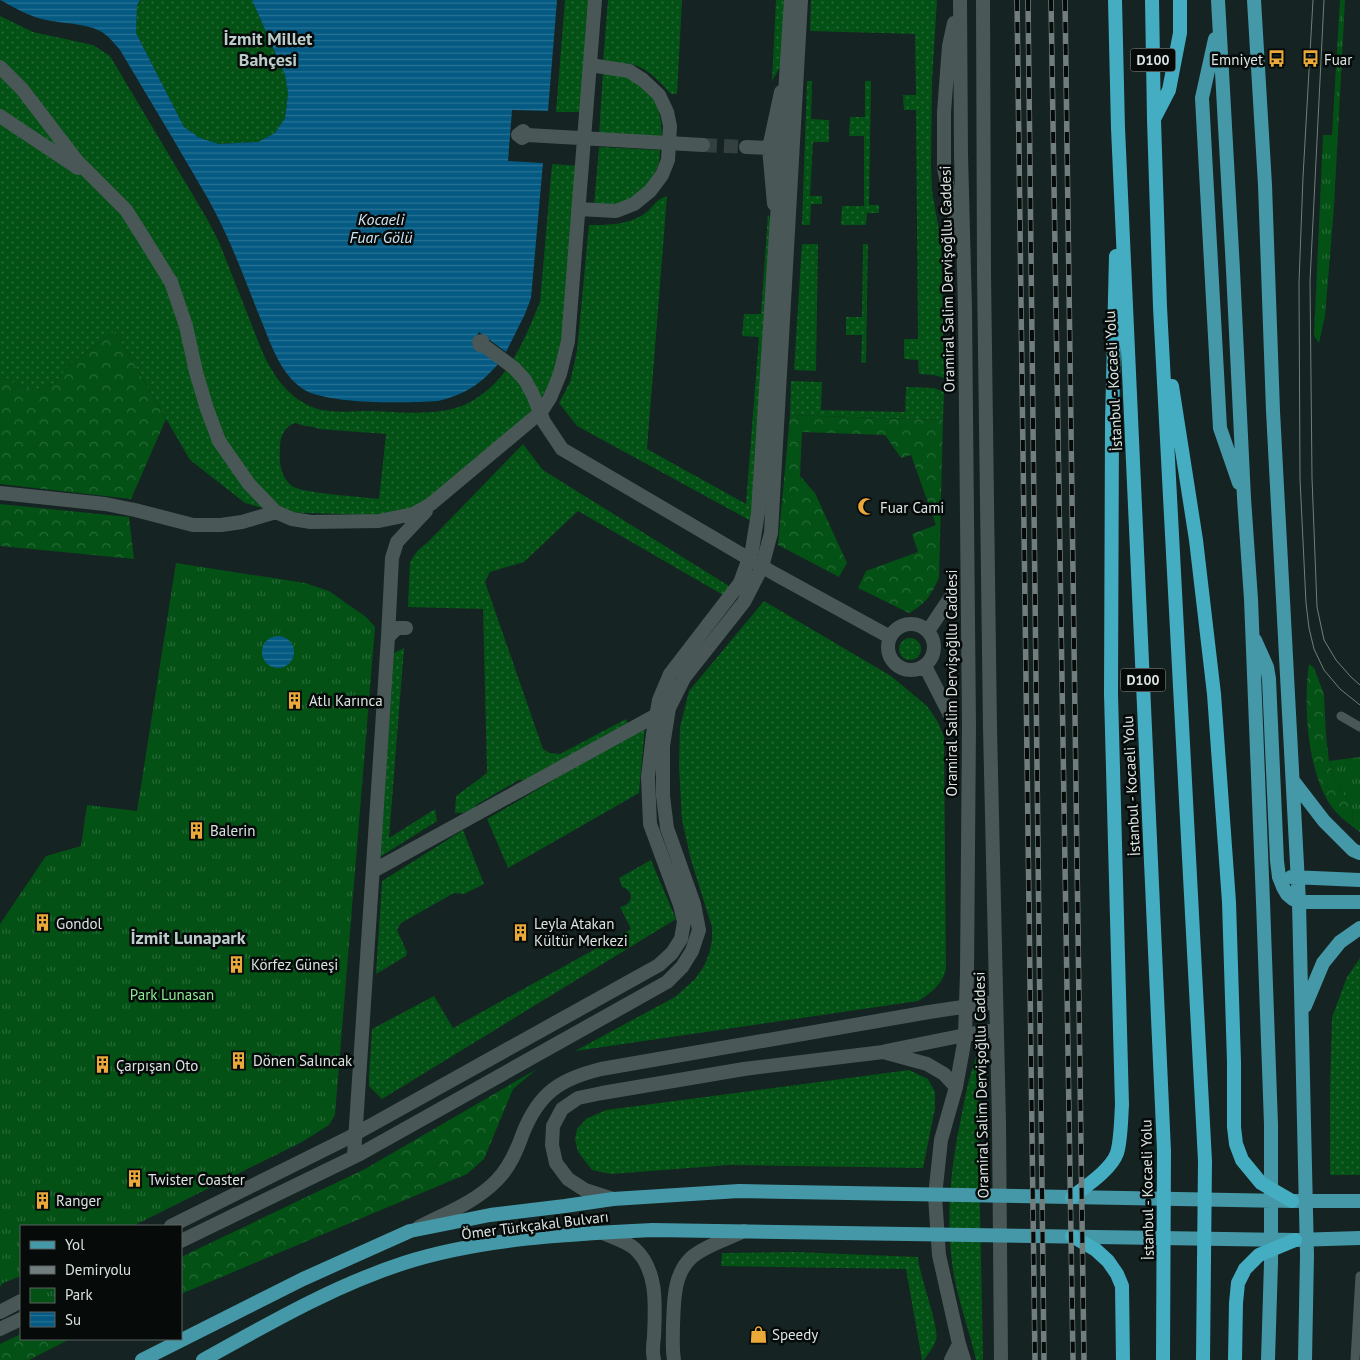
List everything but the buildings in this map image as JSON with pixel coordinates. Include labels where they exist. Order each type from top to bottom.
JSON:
[{"type":"highway","name":"İstanbul - Kocaeli Yolu","points":[[1115,0],[1118,128],[1164,1151],[1163,1360]]},
{"type":"highway","name":"D100","points":[[1152,0],[1160,307],[1205,1161],[1202,1360]]},
{"type":"highway","points":[[1154,120],[1169,90],[1180,33],[1180,0]]},
{"type":"highway","points":[[1072,1197],[1099,1176],[1109,1166],[1117,1153],[1122,1105],[1112,694],[1112,422],[1118,128]]},
{"type":"highway","points":[[1160,307],[1196,540],[1214,694],[1228,902],[1236,1144],[1242,1160],[1261,1183],[1292,1202]]},
{"type":"highway","points":[[1072,1236],[1096,1250],[1118,1274],[1122,1286],[1123,1360]]},
{"type":"highway","points":[[1235,1360],[1238,1283],[1245,1269],[1259,1255],[1294,1240]]},
{"type":"main road","points":[[1218,0],[1252,634],[1263,902],[1270,1124],[1268,1360]]},
{"type":"main road","points":[[1254,0],[1265,185],[1273,411],[1300,902],[1306,1255],[1305,1360]]},
{"type":"main road","points":[[1219,24],[1202,98],[1203,117],[1220,428],[1244,498]]},
{"type":"main road","points":[[1252,634],[1267,667],[1269,679],[1276,852],[1279,877],[1287,894],[1300,902],[1360,902]]},
{"type":"main road","points":[[1294,782],[1324,821],[1353,850],[1360,853]]},
{"type":"main road","points":[[1263,902],[1267,885],[1273,878],[1360,880]]},
{"type":"main road","points":[[1302,1012],[1323,963],[1340,942],[1360,928]]},
{"type":"main road","name":"Ömer Türkçakal Bulvarı","points":[[182,1340],[303,1279],[410,1231],[490,1215],[613,1199],[739,1190],[1292,1202],[1360,1201]]},
{"type":"main road","name":"Ömer Türkçakal Bulvarı","points":[[203,1360],[277,1319],[365,1277],[406,1263],[466,1248],[517,1241],[652,1230],[1294,1240],[1360,1238]]},
{"type":"main road","name":"Ömer Türkçakal Bulvarı","points":[[142,1360],[182,1340]]},
{"type":"street","points":[[354,1156],[392,558],[397,542],[431,504],[541,412],[550,398],[560,374],[568,341],[595,0]]},
{"type":"street","points":[[173,1225],[356,1133],[658,965],[672,953],[681,939],[684,922],[680,905],[650,824],[648,777],[659,700],[670,674],[740,583],[752,550],[758,513],[791,0]]},
{"type":"street","points":[[182,1241],[354,1156],[667,982],[682,968],[692,951],[698,930],[694,904],[667,828],[663,796],[663,746],[669,708],[684,678],[744,602],[762,567],[771,533],[801,0]]},
{"type":"street","name":"Oramiral Salim Dervişoğllu Caddesi","points":[[959,0],[966,309],[969,716],[965,1035],[956,1087],[941,1140],[934,1196],[940,1255],[964,1360]]},
{"type":"street","name":"Oramiral Salim Dervişoğllu Caddesi","points":[[983,0],[984,283],[999,1122],[1000,1360]]},
{"type":"street","points":[[777,229],[768,148],[787,64]]},
{"type":"street","points":[[578,209],[616,211],[634,204],[650,191],[662,175],[668,160],[670,126],[667,112],[659,95],[643,80],[629,71],[590,65]]},
{"type":"street","points":[[0,67],[22,89],[77,161],[126,210],[171,282],[186,326],[204,400],[219,441],[249,484],[276,512],[292,519],[311,522],[379,521],[413,514],[431,504]]},
{"type":"street","points":[[0,116],[99,182]]},
{"type":"street","points":[[526,135],[703,145]]},
{"type":"street","points":[[746,147],[768,148]]},
{"type":"street","points":[[483,345],[514,368],[525,380],[534,395],[544,422],[562,449],[762,567],[890,637]]},
{"type":"street","points":[[0,493],[104,504],[193,525],[221,525],[242,522],[276,512]]},
{"type":"street","points":[[928,632],[950,598]]},
{"type":"street","points":[[915,624],[922,627],[928,632],[934,645],[930,660],[918,670],[910,671],[896,665],[891,660],[888,652],[890,637],[900,626],[915,624]]},
{"type":"street","points":[[388,637],[397,628],[406,628]]},
{"type":"street","points":[[925,666],[950,715]]},
{"type":"street","points":[[373,871],[669,708]]},
{"type":"street","points":[[410,1231],[463,1205],[498,1180],[509,1165],[529,1119],[540,1103],[551,1090],[564,1081],[580,1074],[996,1002]]},
{"type":"street","points":[[613,1199],[585,1190],[568,1179],[556,1163],[552,1145],[553,1126],[562,1110],[578,1098],[744,1069],[883,1052],[996,1030]]},
{"type":"street","points":[[883,1052],[927,1064],[944,1074],[956,1087]]},
{"type":"street","points":[[674,1360],[672,1351],[674,1298],[676,1285],[682,1270],[692,1257],[708,1247],[744,1231]]},
{"type":"street","points":[[603,1233],[634,1247],[648,1268],[653,1285],[654,1360]]},
{"type":"street","points":[[0,1312],[20,1302]]},
{"type":"street","points":[[0,1330],[20,1320]]},
{"type":"street","points":[[951,1360],[959,1344]]},
{"type":"lane","points":[[1341,716],[1360,727]]},
{"type":"lane","points":[[1355,1360],[1360,1276]]},
{"type":"green space","points":[[140,0],[252,0],[285,75],[288,93],[285,118],[275,133],[258,142],[219,144],[200,138],[184,127],[136,33],[137,5]]},
{"type":"green space","points":[[565,0],[595,0],[586,112],[556,112]]},
{"type":"green space","points":[[608,0],[682,0],[677,94],[671,94],[642,68],[623,63],[603,62]]},
{"type":"green space","points":[[776,0],[786,0],[783,62],[772,81]]},
{"type":"green space","points":[[811,0],[937,0],[932,80],[931,164],[932,191],[941,241],[944,378],[919,374],[918,360],[904,359],[904,339],[918,339],[916,110],[904,110],[903,95],[916,95],[915,34],[810,31]]},
{"type":"green space","points":[[1340,0],[1345,0],[1334,207],[1325,316],[1319,343],[1314,336],[1323,135],[1332,135]]},
{"type":"green space","points":[[0,16],[33,32],[93,45],[110,56],[219,242],[262,351],[270,366],[290,393],[306,404],[320,410],[417,413],[440,411],[462,406],[477,398],[491,387],[514,358],[526,336],[540,302],[552,164],[582,166],[568,341],[552,385],[538,407],[430,498],[411,508],[377,515],[276,512],[245,503],[190,460],[115,331],[70,364],[55,383],[36,390],[13,383],[0,374]],"holes":[[[295,423],[319,429],[386,434],[379,499],[319,493],[292,486],[285,478],[281,468],[280,443],[285,430]]]},
{"type":"green space","points":[[603,72],[628,75],[651,93],[658,106],[662,138],[599,135]]},
{"type":"green space","points":[[807,81],[812,81],[811,119],[829,120],[829,142],[813,142],[810,196],[822,196],[822,204],[811,204],[810,225],[802,225]]},
{"type":"green space","points":[[865,81],[871,81],[869,205],[879,205],[879,213],[867,213],[866,225],[841,225],[842,206],[864,206],[864,136],[849,136],[850,117],[865,117]]},
{"type":"green space","points":[[599,147],[660,150],[659,164],[650,181],[642,191],[625,204],[594,206]]},
{"type":"green space","points":[[667,196],[647,449],[746,504],[759,337],[742,336],[744,314],[761,314],[768,214],[774,230],[753,522],[577,426],[559,403],[570,382],[577,351],[589,225],[613,224],[635,219],[649,210],[658,200]]},
{"type":"green space","points":[[802,244],[818,244],[816,371],[794,370]]},
{"type":"green space","points":[[863,244],[868,244],[866,363],[861,362],[862,335],[846,335],[846,317],[862,317]]},
{"type":"green space","points":[[115,331],[166,419],[131,499],[0,484],[0,374],[13,383],[36,390],[55,383],[70,364]]},
{"type":"green space","points":[[791,381],[822,382],[821,410],[905,412],[906,387],[934,388],[944,392],[943,420],[790,415]]},
{"type":"green space","points":[[790,415],[943,420],[939,578],[933,590],[920,606],[909,613],[858,588],[866,571],[918,552],[912,534],[936,525],[911,455],[901,458],[885,435],[802,432],[800,476],[815,493],[847,563],[839,577],[778,545]]},
{"type":"green space","points":[[523,444],[543,470],[729,586],[723,595],[578,511],[524,562],[490,572],[485,582],[543,749],[550,753],[560,754],[626,719],[628,724],[528,781],[519,780],[476,805],[472,812],[455,813],[456,796],[487,773],[483,609],[408,607],[410,562],[418,550]]},
{"type":"green space","points":[[0,504],[129,517],[134,559],[0,546]]},
{"type":"green space","name":"Park Lunasan","points":[[176,563],[305,583],[329,591],[366,617],[375,627],[335,1115],[329,1125],[302,1142],[135,1225],[20,1225],[20,1276],[3,1283],[0,1287],[0,924],[46,856],[81,846],[87,805],[137,811]]},
{"type":"green space","points":[[764,601],[891,676],[927,706],[938,722],[944,737],[946,969],[942,979],[936,988],[918,1001],[575,1051],[675,997],[695,979],[704,966],[712,940],[712,927],[691,860],[682,820],[679,767],[680,727],[689,691]]},
{"type":"green space","points":[[910,638],[918,641],[921,649],[918,657],[910,660],[902,657],[899,649],[902,641]]},
{"type":"green space","points":[[404,648],[389,838],[435,809],[437,821],[380,857],[394,653]]},
{"type":"green space","points":[[1309,664],[1314,668],[1324,694],[1329,761],[1333,776],[1352,808],[1353,827],[1337,813],[1326,797],[1318,780],[1309,740],[1307,720]]},
{"type":"green space","points":[[645,726],[639,793],[508,868],[487,819]]},
{"type":"green space","points":[[1360,757],[1360,832],[1353,827],[1352,808],[1333,776],[1329,761]]},
{"type":"green space","points":[[463,830],[484,884],[464,894],[454,893],[401,923],[397,930],[407,952],[406,956],[376,974],[382,881]]},
{"type":"green space","points":[[651,860],[676,919],[382,1099],[369,1086],[372,1029],[434,996],[453,1028],[631,929],[620,907],[625,906],[631,897],[629,891],[622,887],[619,878]]},
{"type":"green space","points":[[1360,958],[1360,1175],[1330,1175],[1332,1017],[1347,977]]},
{"type":"green space","points":[[977,1055],[983,1360],[976,1360],[960,1300],[952,1263],[949,1226],[950,1190],[957,1136]]},
{"type":"green space","points":[[537,1069],[513,1089],[484,1159],[467,1174],[182,1294],[182,1257],[365,1169]]},
{"type":"green space","points":[[909,1070],[928,1079],[935,1092],[935,1108],[923,1168],[729,1165],[611,1174],[592,1170],[578,1152],[575,1139],[577,1129],[586,1119],[606,1110]]},
{"type":"green space","points":[[796,1252],[918,1257],[936,1333],[935,1343],[924,1360],[922,1360],[906,1269],[721,1266],[722,1253]]},
{"type":"green space","points":[[20,1334],[20,1340],[68,1340],[29,1360],[0,1360],[0,1344]]},
{"type":"water","name":"Kocaeli Fuar Gölü","points":[[0,0],[140,0],[137,5],[136,33],[184,127],[200,138],[219,144],[258,142],[275,133],[285,118],[288,93],[285,75],[252,0],[557,0],[548,111],[512,110],[508,161],[543,163],[531,298],[506,352],[479,332],[472,344],[498,364],[471,388],[456,396],[438,401],[369,402],[330,398],[303,389],[288,374],[276,356],[221,223],[120,50],[111,39],[93,28],[35,17]]},
{"type":"water","points":[[278,636],[289,641],[294,652],[289,663],[278,668],[267,663],[262,652],[267,641]]},
{"type":"tunnel","points":[[703,145],[746,147]]},
{"type":"tram line","points":[[1313,0],[1299,283],[1300,479],[1306,603],[1314,649],[1324,670],[1340,689],[1360,705]]},
{"type":"tram line","points":[[1324,0],[1310,281],[1312,478],[1317,607],[1324,640],[1336,660],[1360,685]]},
{"type":"railway","points":[[1017,0],[1035,1360]]},
{"type":"railway","points":[[1028,0],[1044,1360]]},
{"type":"railway","points":[[1051,0],[1073,1360]]},
{"type":"railway","points":[[1065,0],[1084,1360]]},
{"type":"place","name":"Emniyet","points":[[1277,59]]},
{"type":"place","name":"Fuar","points":[[1310,59]]},
{"type":"place","name":"Fuar Cami","points":[[866,507]]},
{"type":"place","name":"Atlı Karınca","points":[[295,700]]},
{"type":"place","name":"Balerin","points":[[196,830]]},
{"type":"place","name":"Gondol","points":[[42,923]]},
{"type":"place","name":"Leyla Atakan Kültür Merkezi","points":[[520,932]]},
{"type":"place","name":"Körfez Güneşi","points":[[237,964]]},
{"type":"place","name":"Dönen Salıncak","points":[[239,1060]]},
{"type":"place","name":"Çarpışan Oto","points":[[102,1065]]},
{"type":"place","name":"Twister Coaster","points":[[134,1179]]},
{"type":"place","name":"Ranger","points":[[42,1200]]},
{"type":"place","name":"Speedy","points":[[758,1334]]},
{"type":"district","name":"İzmit Millet Bahçesi","points":[[268,48]]},
{"type":"district","name":"İzmit Lunapark","points":[[188,937]]}]
